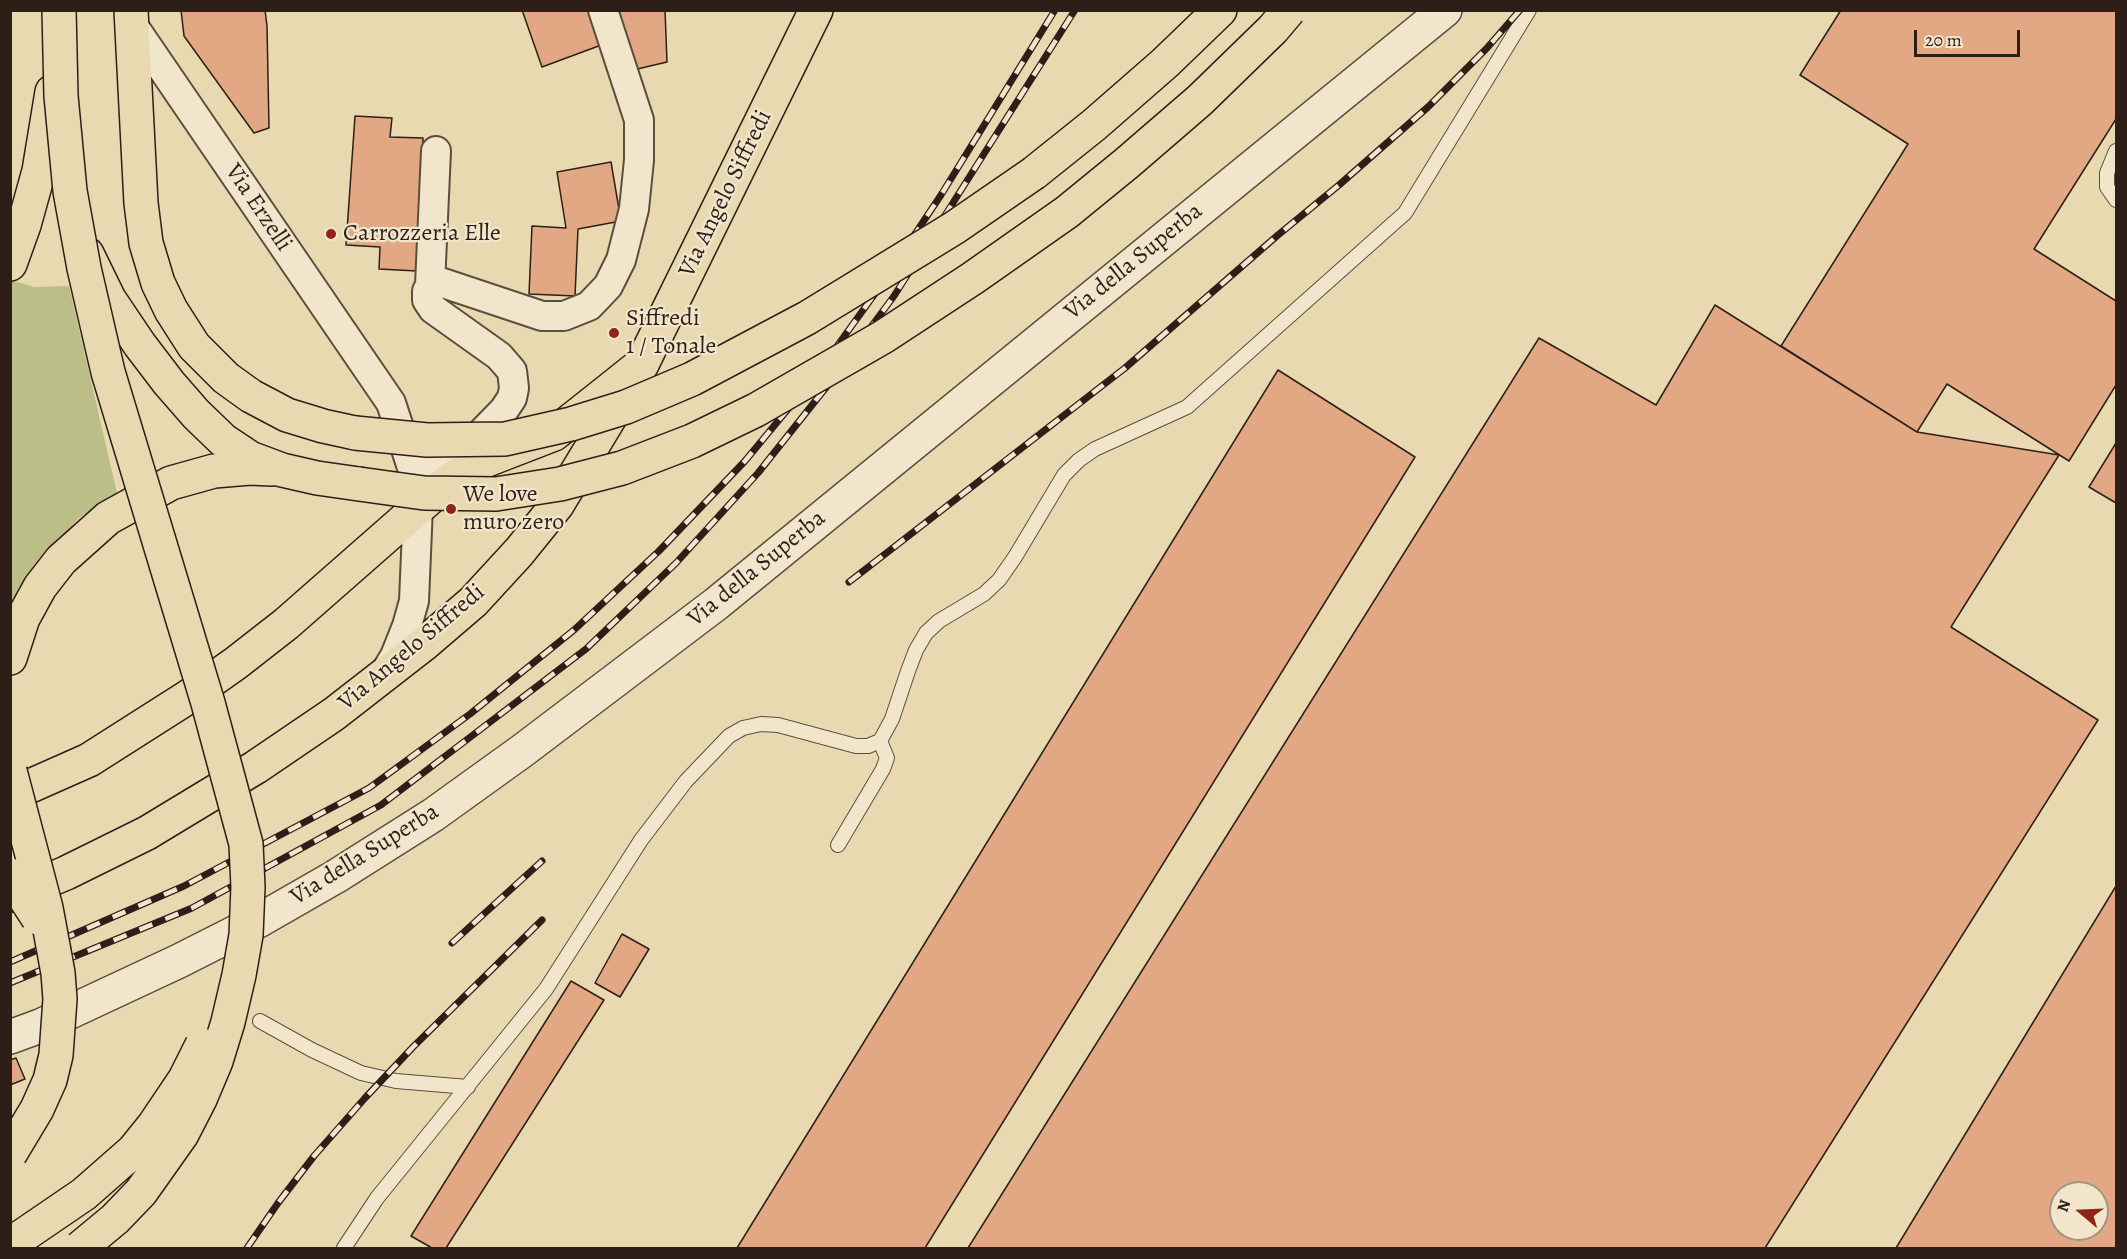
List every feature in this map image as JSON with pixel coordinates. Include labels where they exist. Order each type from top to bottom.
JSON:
[{"type":"main road","points":[[51,10],[52,92],[56,142],[66,193],[88,257],[109,299],[169,383],[196,414],[223,440],[250,458],[282,470],[317,478],[424,493],[495,494],[560,484],[622,468],[693,441],[756,410],[883,337],[1067,212],[1127,164],[1200,100],[1273,29],[1289,10]]},
{"type":"main road","points":[[59,10],[61,96],[70,191],[84,268],[108,372],[208,703],[246,844],[248,887],[246,935],[239,975],[216,1061],[200,1100],[163,1163],[141,1192],[122,1212],[80,1248]]},
{"type":"main road","points":[[131,10],[140,193],[146,243],[158,283],[171,310],[194,346],[226,378],[251,396],[287,415],[355,433],[427,441],[505,439],[570,424],[626,407],[692,379],[807,318],[954,228],[1026,179],[1094,126],[1220,10]]},
{"type":"main road","name":"Via Angelo Siffredi","points":[[10,897],[66,873],[147,833],[256,767],[334,714],[424,644],[473,602],[519,552],[556,505],[642,364],[816,10]]},
{"type":"main road","points":[[10,264],[39,171],[52,92]]},
{"type":"main road","points":[[10,795],[89,760],[188,697],[236,663],[346,573],[416,492],[450,480],[474,465],[554,434],[642,364]]},
{"type":"main road","points":[[10,658],[23,618],[40,587],[61,560],[108,518],[171,483],[213,471],[250,468],[282,470]]},
{"type":"main road","points":[[10,1242],[84,1194],[133,1151],[154,1125],[185,1079],[201,1047],[222,974],[225,936],[227,886],[221,755]]},
{"type":"main road","points":[[10,771],[46,908],[60,999],[56,1055],[50,1080],[37,1109],[10,1155]]},
{"type":"main road","points":[[10,875],[37,916],[54,952]]},
{"type":"street","name":"Via Erzelli","points":[[131,10],[132,24],[391,403],[416,492],[414,601],[407,627],[395,656],[381,677]]},
{"type":"street","points":[[430,285],[437,281],[542,316],[564,316],[589,306],[608,286],[621,260],[634,209],[639,160],[639,120],[603,10]]},
{"type":"street","name":"Via della Superba","points":[[10,1037],[40,1026],[179,961],[260,920],[336,877],[469,789],[716,604],[1436,18]]},
{"type":"street","points":[[416,492],[490,426],[512,398],[514,388],[512,371],[499,356],[433,309],[427,300],[430,285],[436,151]]},
{"type":"street","name":"Via Erzelli","points":[[391,403],[438,432],[471,444],[508,452]]},
{"type":"lane","points":[[344,1248],[377,1198],[546,989],[641,840],[686,781],[729,736],[743,728],[761,724],[778,725],[856,746],[868,746],[880,741],[892,719],[916,650],[926,633],[939,621],[984,594],[999,579],[1016,557],[1060,482],[1079,460],[1095,449],[1187,407],[1405,213],[1528,10]]},
{"type":"lane","points":[[2116,151],[2107,173],[2108,187],[2116,200]]},
{"type":"lane","points":[[838,845],[884,768],[887,758],[880,741]]},
{"type":"lane","points":[[260,1021],[361,1073],[396,1081],[468,1087]]},
{"type":"green space","points":[[11,280],[34,287],[69,286],[117,493],[79,518],[50,549],[11,614]]},
{"type":"building","points":[[181,10],[265,10],[269,128],[254,133],[184,36]]},
{"type":"building","points":[[522,10],[592,10],[604,44],[542,67]]},
{"type":"building","points":[[616,10],[665,10],[667,62],[633,70]]},
{"type":"building","points":[[1841,10],[2116,10],[2116,119],[2034,249],[2116,301],[2116,385],[2069,461],[1947,384],[1917,432],[1781,346],[1908,144],[1800,75]]},
{"type":"building","points":[[355,116],[392,118],[390,137],[423,138],[417,271],[379,269],[380,247],[346,245]]},
{"type":"building","points":[[611,162],[621,221],[578,229],[575,296],[529,294],[532,226],[566,228],[557,172]]},
{"type":"building","points":[[1715,305],[1917,432],[2059,455],[1951,627],[2098,720],[1765,1248],[968,1248],[1539,338],[1656,405]]},
{"type":"building","points":[[1278,370],[1415,457],[925,1248],[737,1248]]},
{"type":"building","points":[[2116,443],[2116,503],[2089,487]]},
{"type":"building","points":[[2116,886],[2116,1248],[1896,1248]]},
{"type":"building","points":[[622,934],[649,949],[620,997],[595,983]]},
{"type":"building","points":[[571,981],[604,1000],[446,1248],[432,1248],[411,1236]]},
{"type":"building","points":[[16,1058],[25,1079],[10,1085],[10,1060]]},
{"type":"railway","points":[[10,962],[184,886],[369,788],[470,714],[574,630],[659,551],[745,461],[817,374],[879,288],[941,195],[1055,10]]},
{"type":"railway","points":[[10,983],[192,908],[381,805],[586,649],[676,563],[758,473],[828,385],[894,296],[1075,10]]},
{"type":"railway","points":[[849,582],[1125,368],[1428,107],[1487,48],[1520,10]]},
{"type":"railway","points":[[452,943],[542,861]]},
{"type":"railway","points":[[247,1248],[314,1156],[365,1098],[413,1047],[542,920]]},
{"type":"place","name":"Carrozzeria Elle","points":[[331,234]]},
{"type":"place","name":"Siffredi 1 / Tonale","points":[[614,333]]},
{"type":"place","name":"We love muro zero","points":[[451,509]]}]
